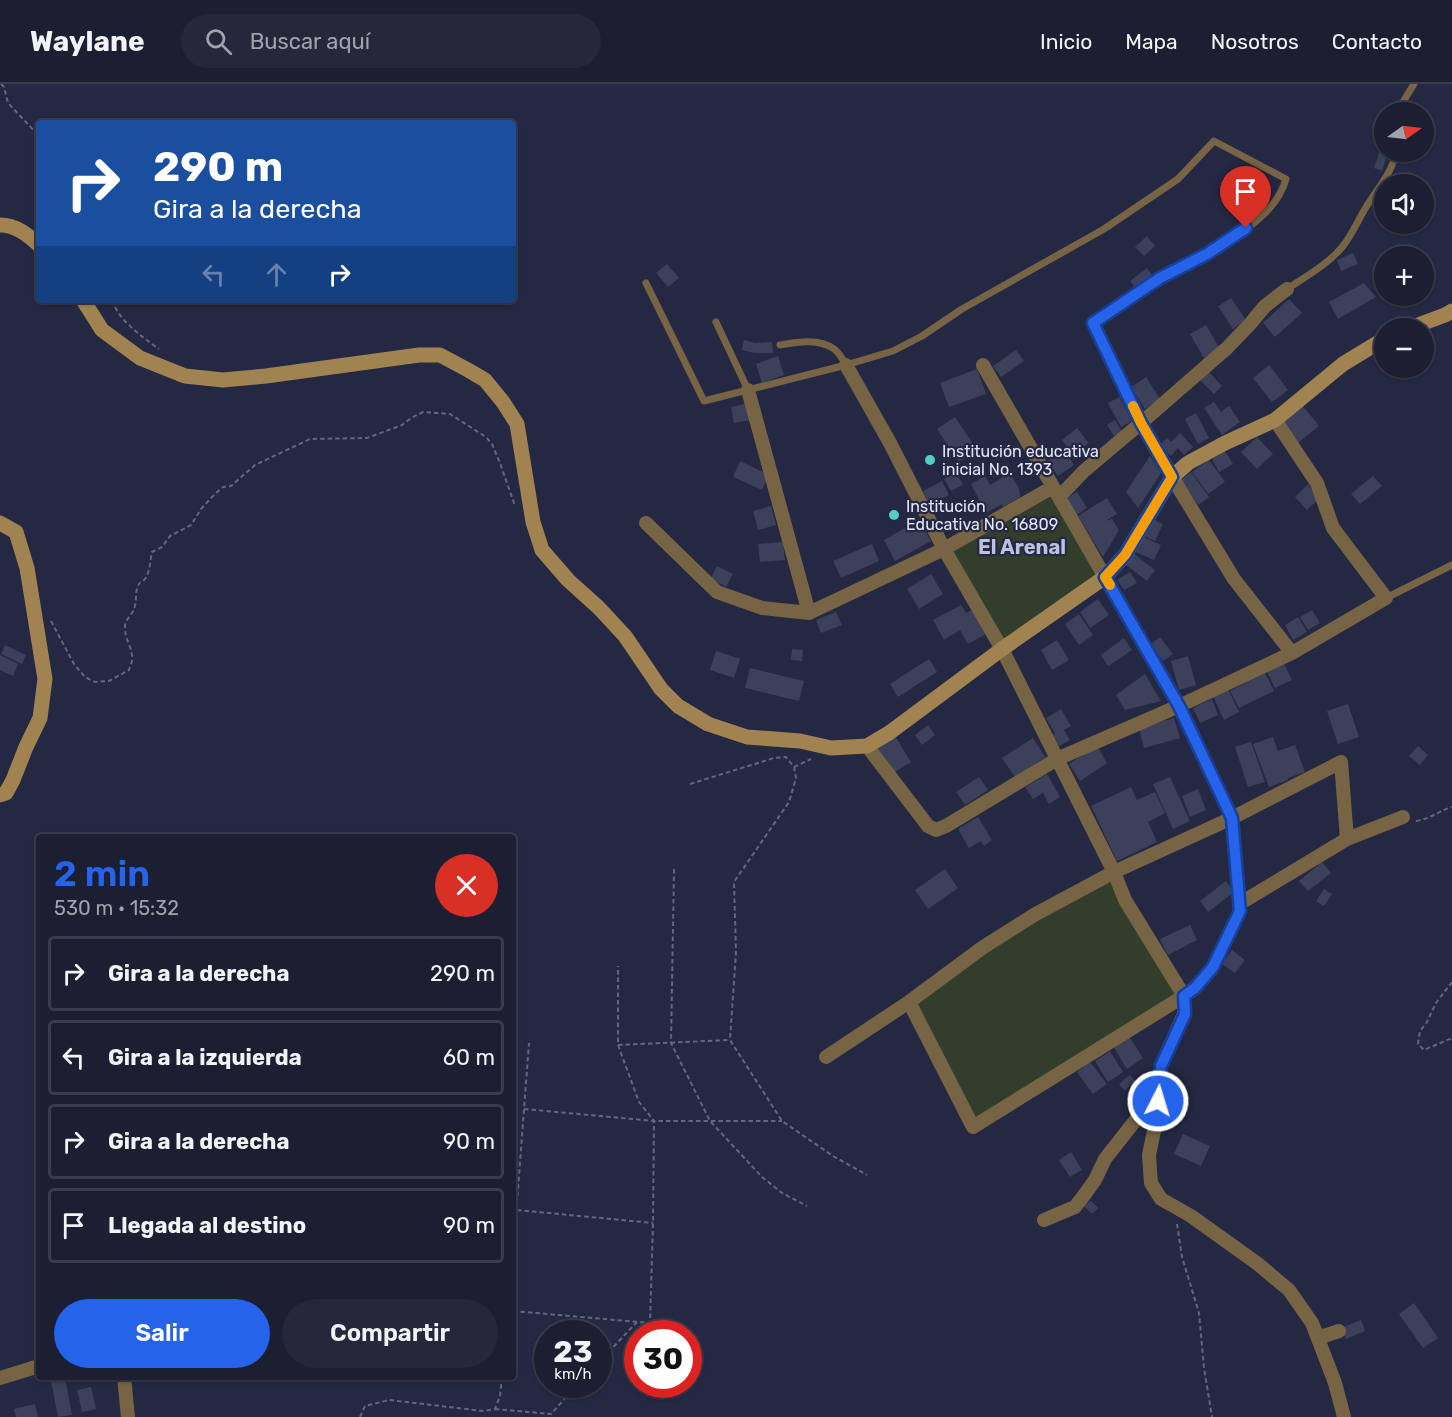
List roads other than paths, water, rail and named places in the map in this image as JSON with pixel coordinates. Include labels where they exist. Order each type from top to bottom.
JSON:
[{"type":"street","points":[[0,225],[26,233],[36,242]]},
{"type":"street","points":[[646,523],[717,592],[762,608],[809,613],[944,549],[1056,492],[1141,423],[1227,348],[1264,306],[1287,289]]},
{"type":"street","points":[[85,303],[102,330],[140,358],[185,376],[223,380],[419,355],[440,355],[485,380],[503,402],[516,424],[533,522],[542,550],[568,580],[625,636],[661,689],[678,706],[708,724],[747,737],[800,741],[831,748],[867,746],[889,733],[1002,649],[1105,577],[1125,555],[1172,477],[1188,463],[1275,420],[1343,364],[1374,345]]},
{"type":"street","points":[[1434,319],[1452,310]]},
{"type":"street","points":[[1093,323],[1141,423],[1172,477],[1234,579],[1292,653]]},
{"type":"street","points":[[846,365],[890,443],[944,549],[1002,649],[1114,872],[1125,900],[1184,996],[1185,1014],[1161,1066],[1156,1120],[1149,1155],[1151,1183],[1161,1199],[1191,1216],[1258,1264],[1289,1290],[1312,1323],[1335,1383],[1344,1417]]},
{"type":"street","points":[[909,1002],[974,1127],[1195,988],[1213,967],[1240,911],[1232,818],[1179,706],[983,365]]},
{"type":"street","points":[[748,390],[809,613]]},
{"type":"street","points":[[867,746],[928,826],[936,830],[1057,759],[1179,706],[1292,653],[1386,598],[1333,528],[1317,483],[1275,420]]},
{"type":"street","points":[[0,524],[16,532],[27,568],[45,679],[40,718],[10,786],[6,793],[0,795]]},
{"type":"street","points":[[826,1057],[909,1002],[982,948],[1034,915],[1114,872],[1232,818],[1341,762],[1347,839]]},
{"type":"street","points":[[1239,903],[1347,839],[1403,817]]},
{"type":"street","points":[[1044,1220],[1075,1207],[1095,1180],[1105,1159],[1138,1117],[1160,1080]]},
{"type":"street","points":[[1316,1334],[1324,1336],[1339,1331]]},
{"type":"street","points":[[0,1378],[36,1367]]},
{"type":"street","points":[[124,1380],[128,1417]]},
{"type":"lane","points":[[1403,102],[1414,84]]},
{"type":"lane","points":[[646,283],[704,401],[893,351],[922,336],[962,309],[1104,229],[1178,179],[1214,141],[1286,179],[1283,190],[1269,211],[1207,254],[1160,278],[1093,323]]},
{"type":"lane","points":[[1287,289],[1312,273],[1342,248],[1395,162]]},
{"type":"lane","points":[[716,322],[748,390]]},
{"type":"lane","points":[[780,345],[802,342],[821,343],[836,349],[846,365]]},
{"type":"lane","points":[[1386,598],[1452,565]]},
{"type":"place","name":"Institución educativa inicial No. 1393","points":[[930,460]]},
{"type":"place","name":"Institución Educativa No. 16809","points":[[894,515]]},
{"type":"district","name":"El Arenal","points":[[1022,547]]}]
